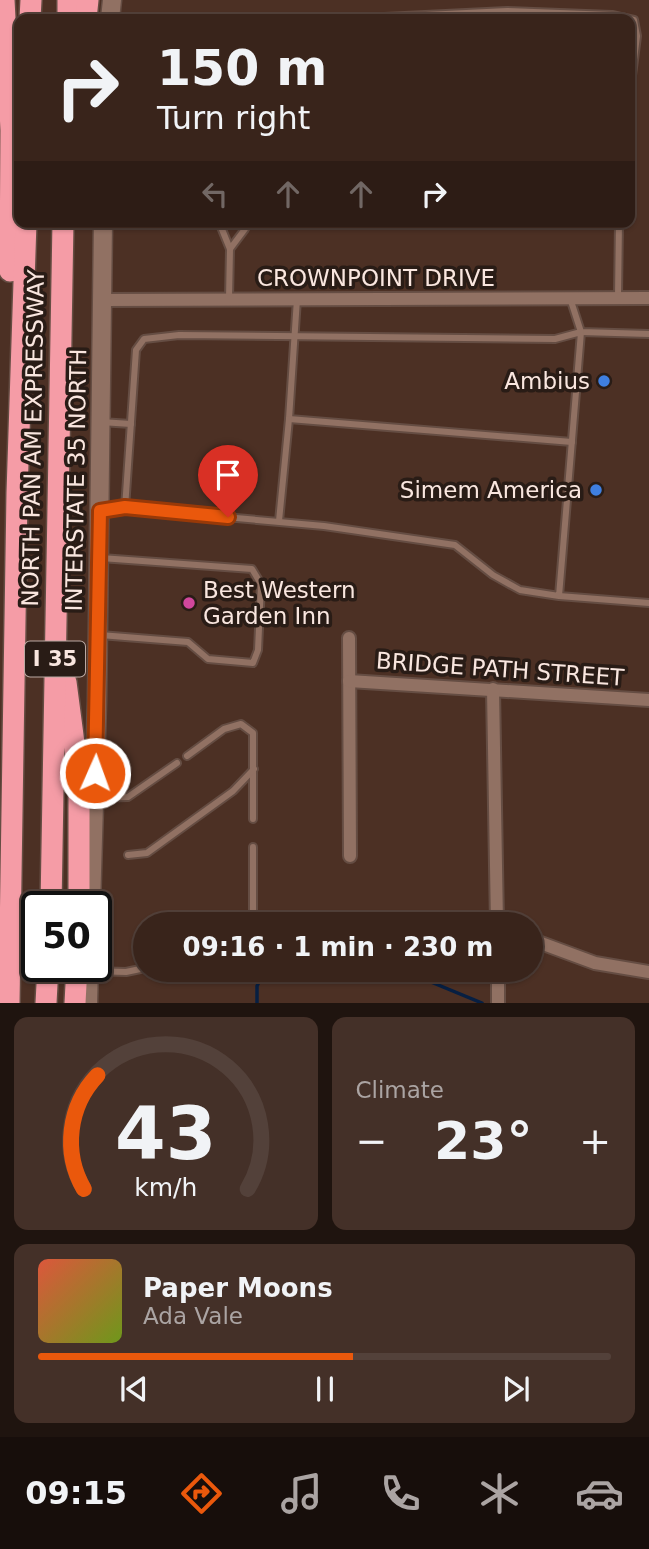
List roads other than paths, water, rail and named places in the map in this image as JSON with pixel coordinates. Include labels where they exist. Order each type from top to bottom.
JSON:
[{"type":"highway","points":[[4,0],[11,130],[9,315],[17,493]]},
{"type":"highway","name":"NORTH PAN AM EXPRESSWAY","points":[[9,1003],[17,493],[26,228]]},
{"type":"highway","name":"NORTH PAN AM EXPRESSWAY","points":[[51,891],[63,228]]},
{"type":"highway","points":[[59,411],[77,228]]},
{"type":"highway","points":[[56,598],[79,780],[79,891]]},
{"type":"highway","points":[[0,835],[15,676]]},
{"type":"highway","points":[[47,1003],[48,982]]},
{"type":"highway","points":[[75,1003],[81,982]]},
{"type":"main road","name":"INTERSTATE 35 NORTH","points":[[91,891],[98,635],[103,228]]},
{"type":"main road","points":[[86,982],[88,1003]]},
{"type":"street","name":"CROWNPOINT DRIVE","points":[[102,300],[649,298]]},
{"type":"street","points":[[349,638],[350,856]]},
{"type":"street","name":"BRIDGE PATH STREET","points":[[349,681],[649,700]]},
{"type":"street","points":[[493,689],[497,912]]},
{"type":"street","points":[[543,944],[595,963],[649,972]]},
{"type":"street","points":[[498,982],[498,1003]]},
{"type":"lane","points":[[446,14],[507,11],[586,14]]},
{"type":"lane","points":[[635,24],[638,36],[635,57]]},
{"type":"lane","points":[[221,228],[230,249],[229,299]]},
{"type":"lane","points":[[230,249],[245,228]]},
{"type":"lane","points":[[618,298],[619,228]]},
{"type":"lane","points":[[559,596],[581,332],[570,298]]},
{"type":"lane","points":[[279,522],[297,299]]},
{"type":"lane","points":[[125,507],[136,350],[144,339],[179,335],[296,335],[555,339],[581,332],[649,334]]},
{"type":"lane","points":[[289,419],[572,442]]},
{"type":"lane","points":[[101,422],[131,424]]},
{"type":"lane","points":[[100,511],[125,507],[279,522],[455,545],[493,575],[520,590],[649,603]]},
{"type":"lane","points":[[98,635],[188,642],[208,659],[253,663],[258,650],[261,584],[252,569],[99,558]]},
{"type":"lane","points":[[187,756],[224,729],[241,724],[253,733],[253,819]]},
{"type":"lane","points":[[94,797],[128,797],[177,762]]},
{"type":"lane","points":[[128,855],[147,853],[233,791],[255,769]]},
{"type":"lane","points":[[253,847],[253,912]]},
{"type":"lane","points":[[112,971],[133,971]]},
{"type":"waterway","points":[[257,1003],[259,982]]},
{"type":"waterway","points":[[431,982],[482,1003]]},
{"type":"place","name":"Ambius","points":[[604,381]]},
{"type":"place","name":"Simem America","points":[[596,490]]},
{"type":"place","name":"Best Western Garden Inn","points":[[189,603]]}]
